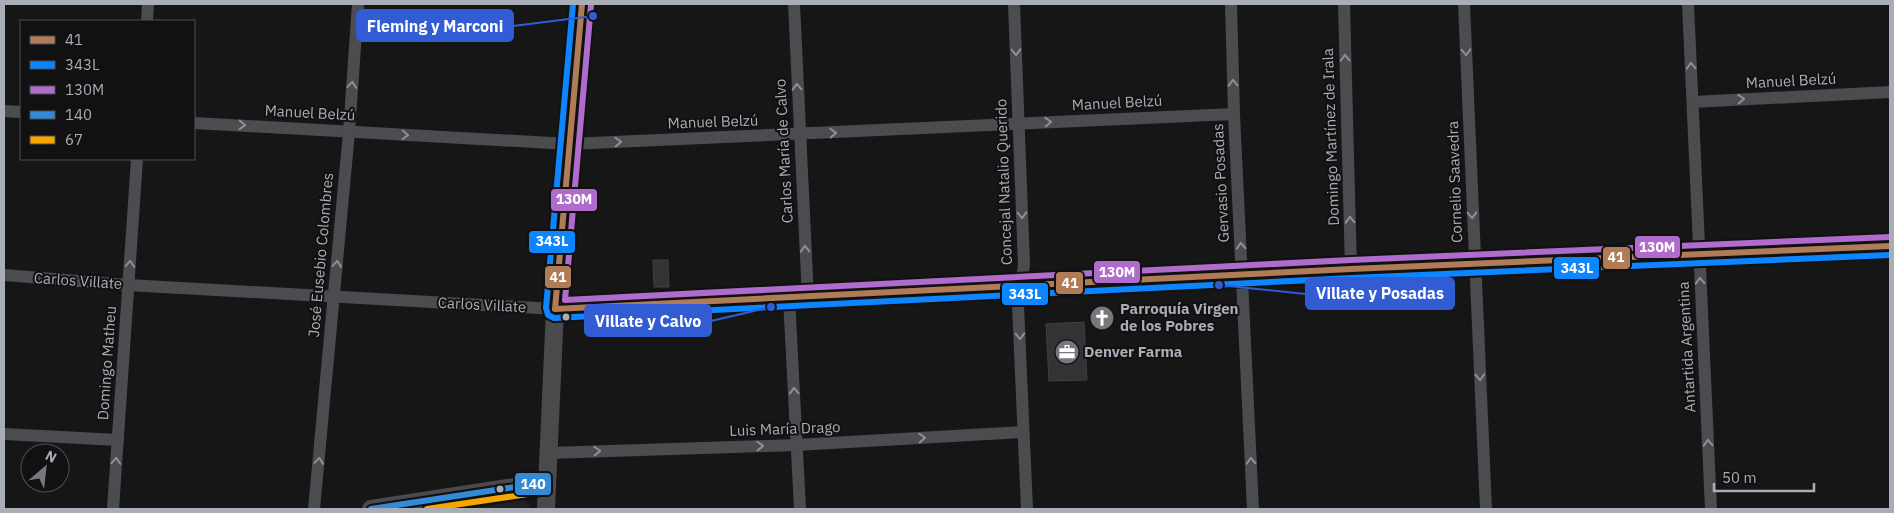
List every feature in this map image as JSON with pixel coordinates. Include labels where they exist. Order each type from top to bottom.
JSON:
[{"type":"street","points":[[147,20],[148,4]]},
{"type":"street","name":"José Eusebio Colombres","points":[[314,509],[334,297],[358,4]]},
{"type":"street","points":[[546,509],[555,310],[582,4]]},
{"type":"street","name":"Carlos María de Calvo","points":[[794,4],[808,298]]},
{"type":"street","name":"Concejal Natalio Querido","points":[[1014,4],[1024,265],[1018,306],[1027,509]]},
{"type":"street","name":"Gervasio Posadas","points":[[1231,4],[1234,114],[1253,509]]},
{"type":"street","name":"Domingo Martínez de Irala","points":[[1344,4],[1351,269]]},
{"type":"street","name":"Cornelio Saavedra","points":[[1464,4],[1486,509]]},
{"type":"street","name":"Antartida Argentina","points":[[1688,4],[1711,509]]},
{"type":"street","name":"Manuel Belzú","points":[[1692,102],[1890,92]]},
{"type":"street","points":[[4,110],[20,112]]},
{"type":"street","name":"Manuel Belzú","points":[[195,123],[569,144],[1234,114]]},
{"type":"street","name":"Domingo Matheu","points":[[113,509],[137,160]]},
{"type":"street","name":"Carlos Villate","points":[[4,275],[128,285],[555,310],[1242,274],[1890,246]]},
{"type":"street","points":[[790,298],[800,509]]},
{"type":"street","name":"Luis María Drago","points":[[549,453],[797,445],[1023,432]]},
{"type":"street","points":[[4,434],[118,440]]},
{"type":"street","points":[[371,509],[547,482]]},
{"type":"shaded area","points":[[525,500],[530,505],[529,509],[468,509]]},
{"type":"building","points":[[653,260],[668,260],[669,287],[654,287]]},
{"type":"building","name":"Denver Farma","points":[[1084,322],[1087,380],[1049,381],[1046,324]]},
{"type":"transit line","name":"343L","points":[[573,4],[546,308],[548,315],[554,318],[1351,278],[1890,255]]},
{"type":"transit line","name":"41","points":[[582,4],[555,309],[1351,269],[1890,246]]},
{"type":"transit line","name":"130M","points":[[591,5],[565,300],[1351,260],[1890,237]]},
{"type":"transit line","name":"140","points":[[371,509],[547,482]]},
{"type":"transit line","name":"67","points":[[427,509],[548,491]]},
{"type":"place","name":"Fleming y Marconi","points":[[593,16]]},
{"type":"place","name":"Villate y Posadas","points":[[1219,285]]},
{"type":"place","name":"Villate y Calvo","points":[[771,307]]},
{"type":"place","name":"Parroquía Virgen de los Pobres","points":[[1102,318]]},
{"type":"place","name":"Denver Farma","points":[[1067,352]]}]
